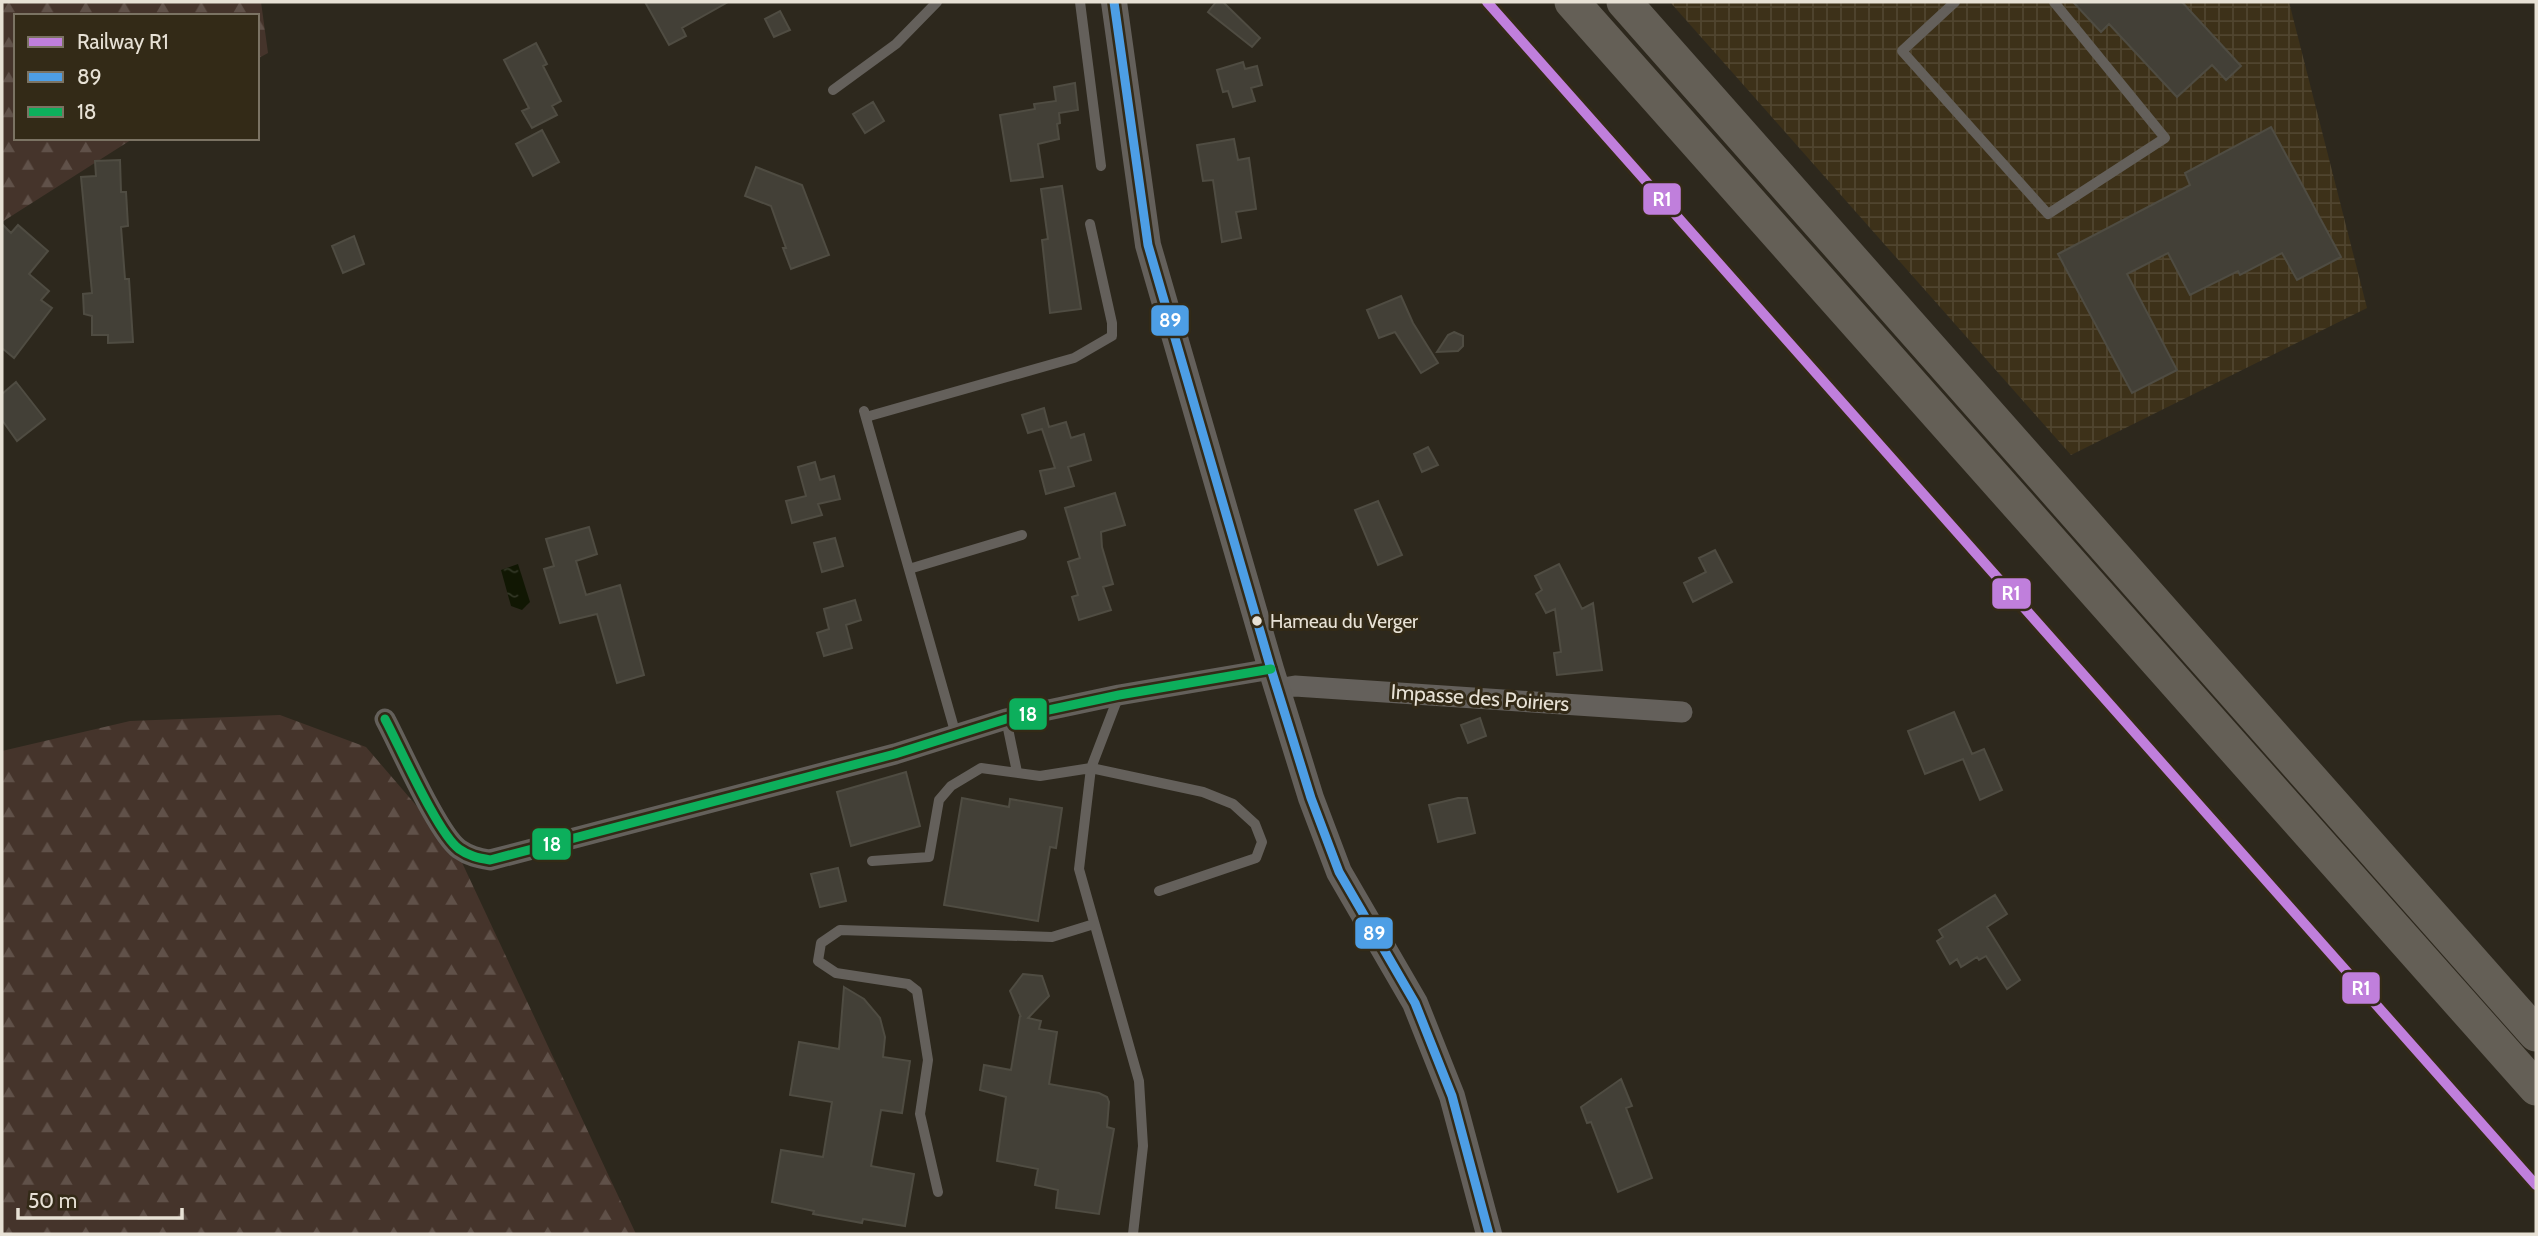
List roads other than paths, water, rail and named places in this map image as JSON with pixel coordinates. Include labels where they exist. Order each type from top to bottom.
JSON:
[{"type":"highway","points":[[1572,2],[2536,1088]]},
{"type":"highway","points":[[1625,2],[2536,1034]]},
{"type":"street","points":[[1114,2],[1148,245],[1274,679],[1311,798],[1339,872],[1415,1003],[1452,1096],[1489,1234]]},
{"type":"street","name":"Impasse des Poiriers","points":[[385,719],[441,827],[457,848],[474,858],[490,860],[895,754],[1006,719],[1119,695],[1274,679],[1294,686],[1682,712]]},
{"type":"lane","points":[[833,90],[896,44],[937,2]]},
{"type":"lane","points":[[1080,2],[1101,166]]},
{"type":"lane","points":[[1955,2],[1902,51],[2048,214],[2165,138],[2054,2]]},
{"type":"lane","points":[[956,735],[865,414],[1073,358],[1112,336],[1112,323],[1090,224]]},
{"type":"lane","points":[[909,569],[1022,536]]},
{"type":"lane","points":[[1119,695],[1091,768],[1079,869],[1139,1081],[1143,1146],[1133,1234]]},
{"type":"lane","points":[[1006,719],[1017,772]]},
{"type":"lane","points":[[872,861],[929,857],[939,800],[951,786],[981,768],[1040,776],[1091,768],[1203,792],[1233,804],[1255,824],[1262,842],[1256,858],[1159,891]]},
{"type":"lane","points":[[938,1192],[920,1114],[928,1060],[917,991],[908,984],[836,973],[818,961],[821,943],[840,930],[1052,937],[1094,923]]},
{"type":"water","points":[[518,564],[530,602],[522,610],[511,606],[501,570]]},
{"type":"rail line","name":"R1","points":[[1487,2],[2536,1185]]},
{"type":"place","name":"Hameau du Verger","points":[[1257,621]]}]
